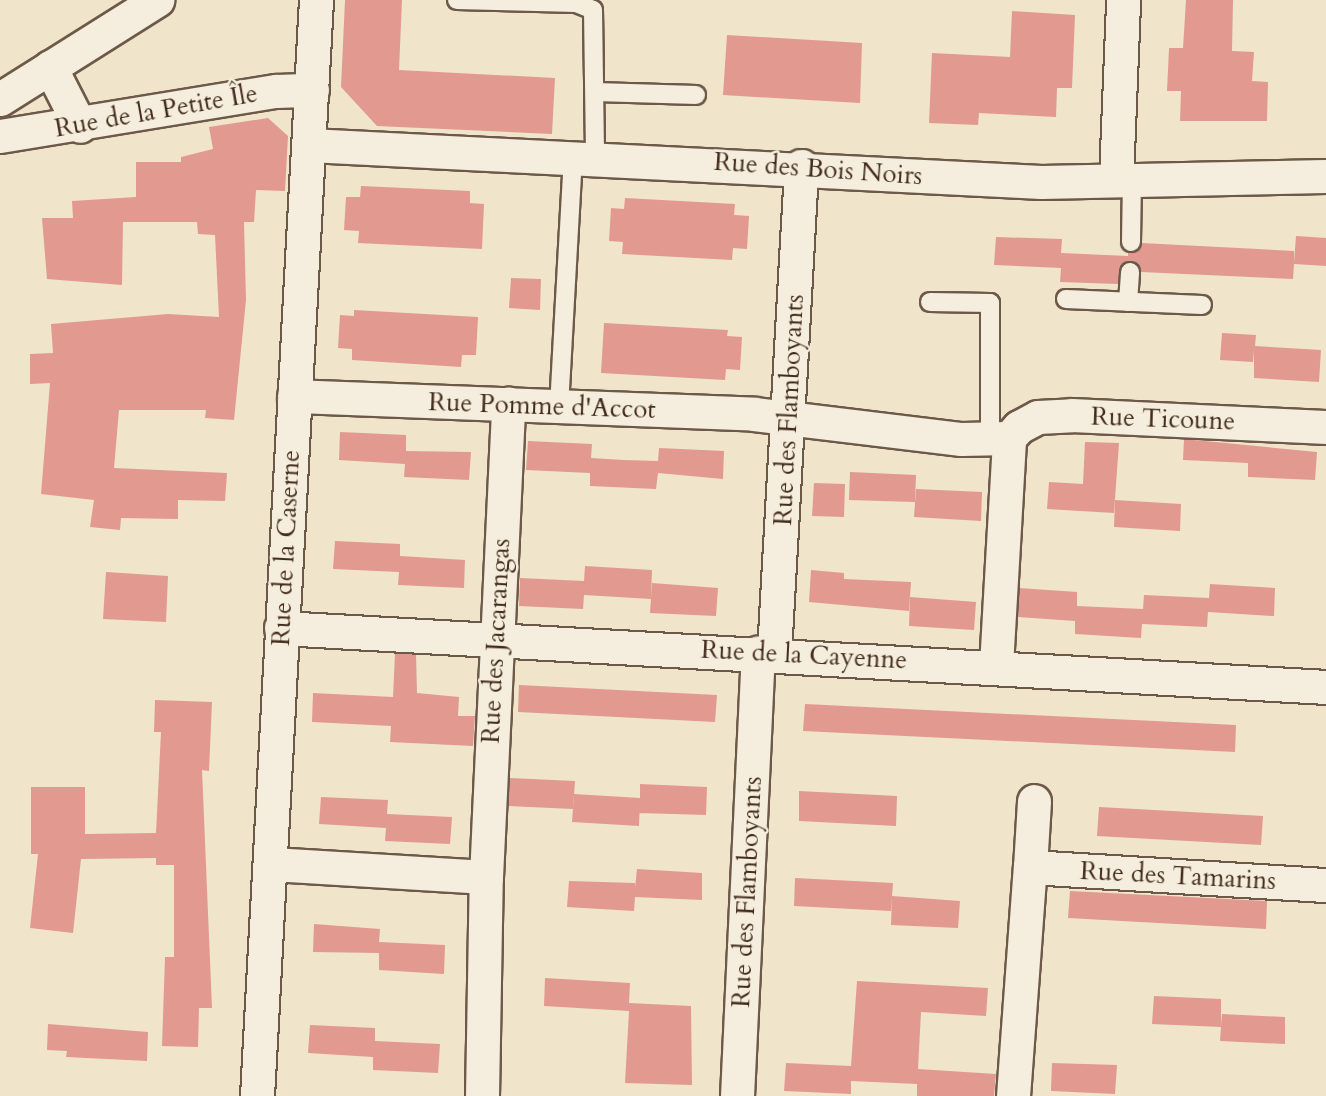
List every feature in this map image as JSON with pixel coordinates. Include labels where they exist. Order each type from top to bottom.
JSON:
[{"type":"street","points":[[0,99],[157,0]]},
{"type":"street","name":"Rue de la Caserne","points":[[257,1096],[272,864],[282,628],[316,0]]},
{"type":"street","points":[[1123,0],[1124,178]]},
{"type":"street","points":[[50,67],[80,126]]},
{"type":"street","name":"Rue de la Petite Île","points":[[0,136],[80,126],[276,91],[312,90]]},
{"type":"street","name":"Rue des Bois Noirs","points":[[309,145],[584,155],[801,166],[1041,182],[1124,178],[1326,176]]},
{"type":"street","name":"Rue des Flamboyants","points":[[737,1096],[766,652],[790,418],[801,166]]},
{"type":"street","name":"Rue Pomme d'Accot","points":[[294,396],[790,418]]},
{"type":"street","name":"Rue des Jacarangas","points":[[482,1096],[486,877],[508,404]]},
{"type":"street","name":"Rue Ticoune","points":[[1000,439],[1038,417],[1072,415],[1326,427]]},
{"type":"street","points":[[790,418],[1000,439],[996,666]]},
{"type":"street","name":"Rue de la Cayenne","points":[[282,628],[766,652],[1326,687]]},
{"type":"street","points":[[1013,1096],[1034,801]]},
{"type":"street","points":[[272,864],[486,877]]},
{"type":"street","name":"Rue des Tamarins","points":[[1030,867],[1326,885]]},
{"type":"lane","points":[[457,0],[576,3],[593,10],[596,92],[584,155],[559,406]]},
{"type":"lane","points":[[596,92],[696,95]]},
{"type":"lane","points":[[1124,178],[1131,242]]},
{"type":"lane","points":[[1128,302],[1130,272]]},
{"type":"lane","points":[[1066,299],[1202,305]]},
{"type":"lane","points":[[930,302],[990,303],[1000,439]]},
{"type":"building","points":[[345,0],[402,0],[399,70],[555,78],[552,134],[377,126],[341,87]]},
{"type":"building","points":[[1186,0],[1233,0],[1232,51],[1254,52],[1252,81],[1268,82],[1267,121],[1180,121],[1181,91],[1167,91],[1169,48],[1183,48]]},
{"type":"building","points":[[1012,11],[1075,15],[1072,88],[1057,88],[1056,117],[979,113],[978,125],[929,123],[932,53],[1010,57]]},
{"type":"building","points":[[727,35],[862,43],[860,103],[723,95]]},
{"type":"building","points":[[268,118],[288,136],[285,191],[256,190],[254,222],[244,222],[246,300],[234,420],[205,418],[206,410],[119,410],[114,468],[227,473],[225,501],[178,500],[178,519],[121,518],[120,530],[90,527],[94,500],[41,494],[50,383],[30,384],[30,354],[53,353],[51,324],[168,314],[219,317],[215,235],[198,234],[197,222],[123,222],[122,285],[47,279],[42,218],[73,218],[72,201],[136,197],[136,162],[181,162],[181,157],[213,149],[209,127]]},
{"type":"building","points":[[361,186],[470,191],[470,203],[484,204],[482,249],[358,243],[359,231],[344,230],[346,197],[360,197]]},
{"type":"building","points":[[625,198],[735,204],[734,215],[749,216],[747,249],[733,248],[732,260],[622,254],[623,242],[609,241],[611,208],[624,209]]},
{"type":"building","points":[[1296,236],[1326,238],[1326,266],[1294,264],[1293,279],[1141,272],[1137,263],[1128,261],[1128,252],[1137,251],[1142,243],[1294,251],[1294,263]]},
{"type":"building","points":[[996,237],[1062,239],[1061,253],[1128,256],[1128,261],[1120,266],[1118,284],[1060,282],[1061,268],[994,265]]},
{"type":"building","points":[[511,278],[541,279],[540,310],[509,308]]},
{"type":"building","points":[[354,310],[478,317],[476,355],[462,355],[461,367],[352,360],[352,349],[338,348],[340,315],[354,316]]},
{"type":"building","points":[[604,323],[728,330],[727,336],[742,337],[740,370],[726,369],[725,380],[601,373]]},
{"type":"building","points":[[1222,333],[1256,335],[1255,346],[1321,350],[1319,382],[1254,378],[1254,350],[1253,362],[1220,360]]},
{"type":"building","points":[[340,432],[406,435],[406,451],[471,452],[469,480],[404,477],[405,464],[339,460]]},
{"type":"building","points":[[1184,439],[1317,452],[1315,480],[1248,477],[1248,463],[1183,460]]},
{"type":"building","points":[[528,441],[592,444],[591,458],[624,460],[658,461],[659,448],[724,451],[723,479],[658,473],[656,489],[590,486],[590,473],[526,470]]},
{"type":"building","points":[[1085,442],[1119,443],[1114,513],[1047,509],[1049,482],[1083,484]]},
{"type":"building","points":[[850,472],[916,475],[915,502],[849,500]]},
{"type":"building","points":[[814,483],[845,484],[844,517],[812,516]]},
{"type":"building","points":[[916,489],[982,492],[981,521],[914,517]]},
{"type":"building","points":[[1115,500],[1181,504],[1180,531],[1114,527]]},
{"type":"building","points":[[335,541],[400,544],[400,556],[465,560],[464,588],[398,585],[399,572],[333,569]]},
{"type":"building","points":[[585,566],[652,570],[651,599],[584,595],[583,609],[519,606],[520,578],[584,581]]},
{"type":"building","points":[[811,570],[844,573],[844,579],[911,582],[909,611],[809,602]]},
{"type":"building","points":[[106,572],[168,576],[166,622],[103,619]]},
{"type":"building","points":[[652,583],[718,588],[716,616],[650,613]]},
{"type":"building","points":[[1210,584],[1275,588],[1274,616],[1208,612],[1207,627],[1142,624],[1141,638],[1075,634],[1075,621],[1018,617],[1019,588],[1077,592],[1077,606],[1143,609],[1144,595],[1209,598]]},
{"type":"building","points":[[910,597],[976,602],[974,630],[909,626]]},
{"type":"building","points":[[395,653],[416,654],[417,693],[459,697],[458,716],[475,716],[473,746],[390,742],[391,726],[312,722],[313,693],[393,697]]},
{"type":"building","points":[[519,685],[717,695],[715,722],[518,712]]},
{"type":"building","points":[[155,700],[212,702],[209,771],[202,770],[212,1008],[199,1008],[198,1047],[162,1046],[165,957],[174,957],[174,865],[156,865],[156,858],[81,859],[73,933],[30,928],[38,854],[31,854],[31,787],[85,787],[85,834],[156,833],[161,732],[154,732]]},
{"type":"building","points":[[805,704],[1236,725],[1235,752],[803,731]]},
{"type":"building","points":[[510,778],[575,781],[573,809],[508,806]]},
{"type":"building","points":[[640,784],[707,787],[706,815],[639,813],[639,826],[572,822],[574,794],[640,798]]},
{"type":"building","points":[[799,791],[897,796],[896,826],[799,821]]},
{"type":"building","points":[[321,797],[388,800],[387,814],[452,817],[450,844],[385,841],[386,828],[319,824]]},
{"type":"building","points":[[1099,807],[1263,816],[1261,845],[1097,836]]},
{"type":"building","points":[[637,869],[702,873],[702,900],[635,897],[634,911],[567,907],[569,881],[635,883],[635,888]]},
{"type":"building","points":[[795,878],[893,883],[891,911],[794,906]]},
{"type":"building","points":[[1070,891],[1267,901],[1266,929],[1068,918]]},
{"type":"building","points":[[892,896],[960,901],[958,928],[891,925]]},
{"type":"building","points":[[314,924],[380,929],[379,942],[445,945],[444,974],[379,970],[379,953],[313,952]]},
{"type":"building","points":[[545,978],[630,983],[629,1003],[691,1006],[692,1085],[625,1083],[629,1011],[544,1006]]},
{"type":"building","points":[[857,981],[988,988],[986,1016],[921,1012],[918,1069],[996,1074],[994,1096],[917,1096],[917,1084],[851,1081],[851,1094],[784,1091],[786,1063],[851,1066]]},
{"type":"building","points":[[1154,996],[1221,999],[1221,1026],[1222,1014],[1285,1017],[1285,1044],[1220,1041],[1221,1027],[1152,1024]]},
{"type":"building","points":[[48,1024],[148,1032],[147,1061],[66,1057],[67,1051],[47,1050]]},
{"type":"building","points":[[310,1025],[375,1028],[375,1041],[440,1044],[438,1073],[373,1070],[373,1057],[308,1053]]},
{"type":"building","points":[[1052,1063],[1117,1065],[1115,1094],[1051,1091]]}]
